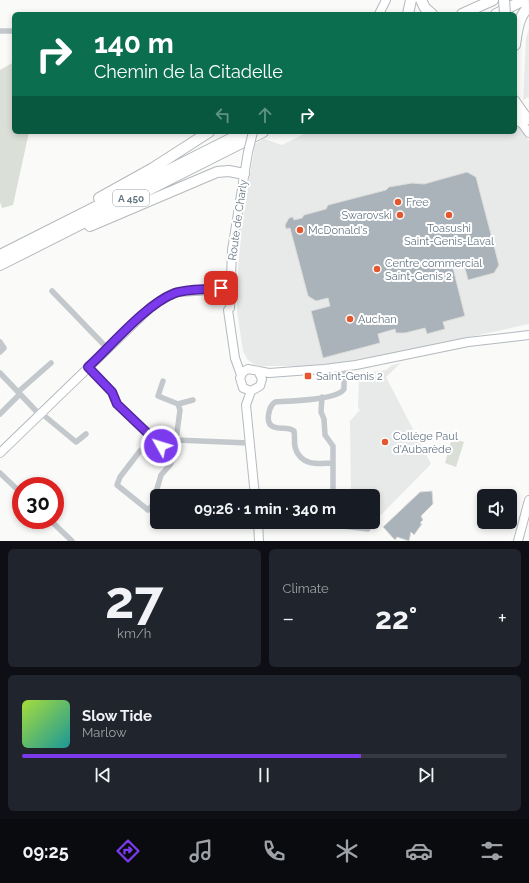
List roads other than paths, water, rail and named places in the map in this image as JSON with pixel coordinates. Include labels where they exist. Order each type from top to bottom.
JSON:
[{"type":"highway","points":[[408,12],[411,0]]},
{"type":"highway","points":[[421,0],[425,8],[430,12]]},
{"type":"highway","points":[[466,12],[493,0]]},
{"type":"highway","points":[[480,12],[504,0],[505,12]]},
{"type":"highway","points":[[500,12],[524,0]]},
{"type":"highway","points":[[517,32],[522,16],[529,7]]},
{"type":"highway","points":[[45,232],[48,225],[153,168],[206,134]]},
{"type":"highway","name":"A 450","points":[[0,255],[240,134]]},
{"type":"highway","name":"A 450","points":[[0,265],[259,134]]},
{"type":"highway","points":[[61,234],[70,235],[217,172],[229,171],[244,174]]},
{"type":"street","points":[[380,12],[386,0]]},
{"type":"street","points":[[0,31],[12,31]]},
{"type":"street","points":[[517,105],[529,133]]},
{"type":"street","name":"Route de Charly","points":[[241,375],[235,358],[228,310],[230,308],[232,250],[244,174],[252,134]]},
{"type":"street","points":[[0,453],[150,308],[164,298],[177,292],[230,289]]},
{"type":"street","points":[[52,291],[108,348]]},
{"type":"street","name":"Route de Charly","points":[[230,308],[233,311],[240,357],[244,364],[255,370]]},
{"type":"street","points":[[497,338],[529,330]]},
{"type":"street","points":[[247,389],[258,388],[262,382],[274,377],[344,369],[468,342],[529,335]]},
{"type":"street","points":[[0,342],[4,348],[0,352]]},
{"type":"street","points":[[0,414],[19,393],[51,363]]},
{"type":"street","points":[[88,367],[112,392],[117,404],[161,446],[170,444],[176,440],[249,443]]},
{"type":"street","points":[[247,389],[240,382],[241,375],[245,370],[286,372],[344,369]]},
{"type":"street","points":[[332,463],[306,462],[295,448],[294,431],[289,428],[274,428],[271,426],[268,416],[271,405],[275,402],[322,397],[343,391],[344,369]]},
{"type":"street","points":[[255,370],[262,376],[262,382]]},
{"type":"street","points":[[0,373],[40,414],[76,442],[86,434]]},
{"type":"street","points":[[163,381],[158,396],[178,404],[193,400]]},
{"type":"street","points":[[247,389],[241,405],[249,443],[254,489]]},
{"type":"street","points":[[322,397],[321,412],[324,419],[325,434],[333,446],[332,489]]},
{"type":"street","points":[[176,440],[180,410],[178,404]]},
{"type":"street","points":[[153,440],[140,451],[120,477],[118,485],[148,510],[152,506],[161,475],[170,465],[175,455],[173,446],[170,444]]},
{"type":"street","points":[[0,473],[12,484]]},
{"type":"street","points":[[518,541],[529,500]]},
{"type":"street","points":[[59,529],[72,541]]},
{"type":"street","points":[[258,529],[259,541]]},
{"type":"place","name":"Free","points":[[398,202]]},
{"type":"place","name":"Swarovski","points":[[400,215]]},
{"type":"place","name":"Toasushi Saint-Genis-Laval","points":[[449,215]]},
{"type":"place","name":"McDonald's","points":[[300,230]]},
{"type":"place","name":"Centre commercial Saint-Genis 2","points":[[377,269]]},
{"type":"place","name":"Auchan","points":[[350,319]]},
{"type":"place","name":"Saint-Genis 2","points":[[308,376]]},
{"type":"place","name":"Collège Paul d'Aubarède","points":[[385,442]]}]
